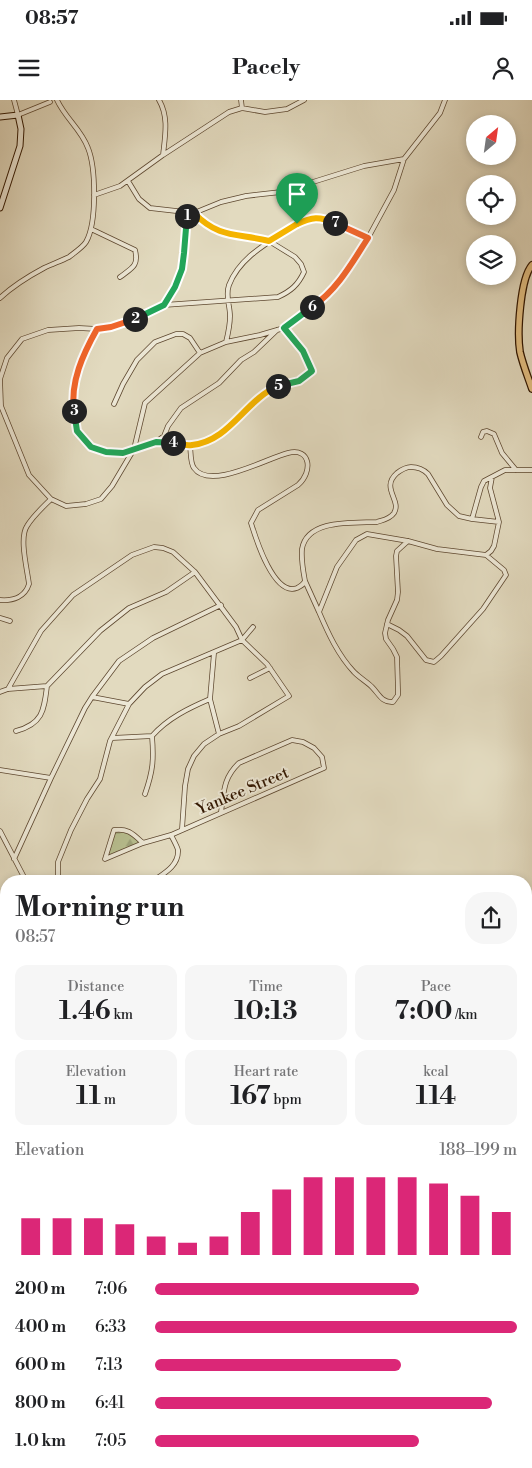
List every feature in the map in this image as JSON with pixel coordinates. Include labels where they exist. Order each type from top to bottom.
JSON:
[{"type":"main road","points":[[532,264],[522,290],[520,342],[521,354],[532,389]]},
{"type":"street","points":[[0,208],[20,146],[21,129],[14,100]]},
{"type":"street","points":[[0,298],[18,283],[69,257],[85,243],[91,229],[94,194],[93,168],[88,148],[78,128],[65,115],[57,100]]},
{"type":"street","points":[[159,100],[166,119],[164,155]]},
{"type":"street","points":[[241,100],[242,108]]},
{"type":"street","points":[[94,194],[120,186],[229,112],[242,108],[265,112],[287,109],[304,100]]},
{"type":"street","points":[[194,213],[204,223],[221,233],[269,241],[295,257],[301,264],[304,272],[296,286],[288,293],[278,297],[164,305],[128,322],[97,329],[48,330],[22,340],[7,358],[0,380],[1,406],[29,475],[51,500],[66,506],[86,504],[101,499],[112,486],[134,450],[145,403],[200,353],[226,342],[284,328],[320,302],[340,280],[368,238],[394,190],[404,159],[440,113],[444,100]]},
{"type":"street","points":[[0,117],[18,115],[50,102]]},
{"type":"street","points":[[128,181],[139,199],[150,208],[194,213],[221,202],[246,196],[281,192],[364,166],[404,159]]},
{"type":"street","points":[[164,305],[175,287],[182,269],[187,213]]},
{"type":"street","points":[[226,342],[230,316],[227,293],[233,277],[252,253],[310,218],[326,219],[368,238]]},
{"type":"street","points":[[91,229],[136,250],[137,259],[135,266],[120,277]]},
{"type":"street","points":[[156,442],[190,446],[207,442],[232,426],[255,401],[275,387],[299,381],[312,371],[303,351],[284,328]]},
{"type":"street","points":[[97,329],[82,358],[74,385],[73,408],[77,431],[91,447],[106,452],[123,453],[156,442],[164,436],[168,426],[182,408],[219,383],[241,360],[254,352],[278,329]]},
{"type":"street","points":[[114,404],[137,360],[155,342],[176,334],[183,334],[190,338],[200,353]]},
{"type":"street","points":[[481,437],[483,432],[487,430],[494,434],[502,453],[516,470]]},
{"type":"street","points":[[190,446],[194,469],[205,475],[230,474],[288,452],[300,453],[304,456],[308,466],[304,480],[258,510],[250,523],[263,558],[276,580],[288,589],[294,590],[300,587],[305,580]]},
{"type":"street","points":[[408,541],[398,551],[396,556],[397,600],[384,634],[397,657],[398,690],[393,702],[388,702],[383,700],[373,688],[354,672],[342,657],[327,632],[305,580],[302,548],[310,534],[328,525],[385,520],[392,515],[395,508],[389,488],[391,481],[397,473],[407,467],[417,467],[424,470],[447,506],[455,513],[472,519],[499,522]]},
{"type":"street","points":[[472,519],[484,481],[505,470],[532,470]]},
{"type":"street","points":[[486,555],[494,546],[499,522],[490,488],[492,476]]},
{"type":"street","points":[[0,600],[23,595],[27,589],[29,584],[23,543],[26,527],[51,500]]},
{"type":"street","points":[[319,612],[337,567],[356,540],[367,534],[408,541],[437,549],[486,555],[504,570],[506,575],[483,609],[434,662],[426,660],[407,636],[387,624]]},
{"type":"street","points":[[8,689],[41,630],[73,595],[132,555],[154,547],[173,552],[196,572],[236,627],[242,640],[270,668],[289,696],[239,726],[219,734],[204,744],[194,756],[188,769],[185,786],[182,829]]},
{"type":"street","points":[[16,731],[35,723],[45,706],[47,686],[100,631],[128,608],[166,592],[196,572]]},
{"type":"street","points":[[14,859],[85,708],[119,661],[153,638],[221,605]]},
{"type":"street","points":[[0,618],[10,621]]},
{"type":"street","points":[[58,875],[58,862],[71,830],[87,799],[100,780],[112,738],[130,704],[145,686],[162,674],[242,640],[253,628]]},
{"type":"street","points":[[214,653],[210,699],[219,734]]},
{"type":"street","points":[[250,678],[270,668]]},
{"type":"street","points":[[0,692],[8,689],[47,686]]},
{"type":"street","points":[[92,696],[130,704]]},
{"type":"street","points":[[145,794],[150,780],[154,757],[152,736],[160,726],[188,708],[210,699]]},
{"type":"street","points":[[112,738],[152,736]]},
{"type":"street","name":"Yankee Street","points":[[143,843],[132,833],[122,829],[114,830],[105,859],[143,843],[171,835],[324,768],[322,757],[314,748],[303,742],[292,740],[239,763],[226,780],[221,812]]},
{"type":"street","points":[[0,770],[51,778]]},
{"type":"street","points":[[0,832],[23,875]]},
{"type":"street","points":[[161,875],[171,868],[178,850],[171,835]]},
{"type":"green space","points":[[122,829],[143,843],[106,858],[114,830]]},
{"type":"route","points":[[187,213],[194,213],[204,223],[221,233],[269,241],[297,224],[310,218],[326,219],[368,238],[340,280],[320,302],[284,328],[303,351],[312,371],[299,381],[275,387],[255,401],[232,426],[207,442],[190,446],[156,442],[123,453],[106,452],[91,447],[77,431],[73,408],[74,385],[82,358],[97,329],[128,322],[164,305],[175,287],[182,269],[187,213]]}]
